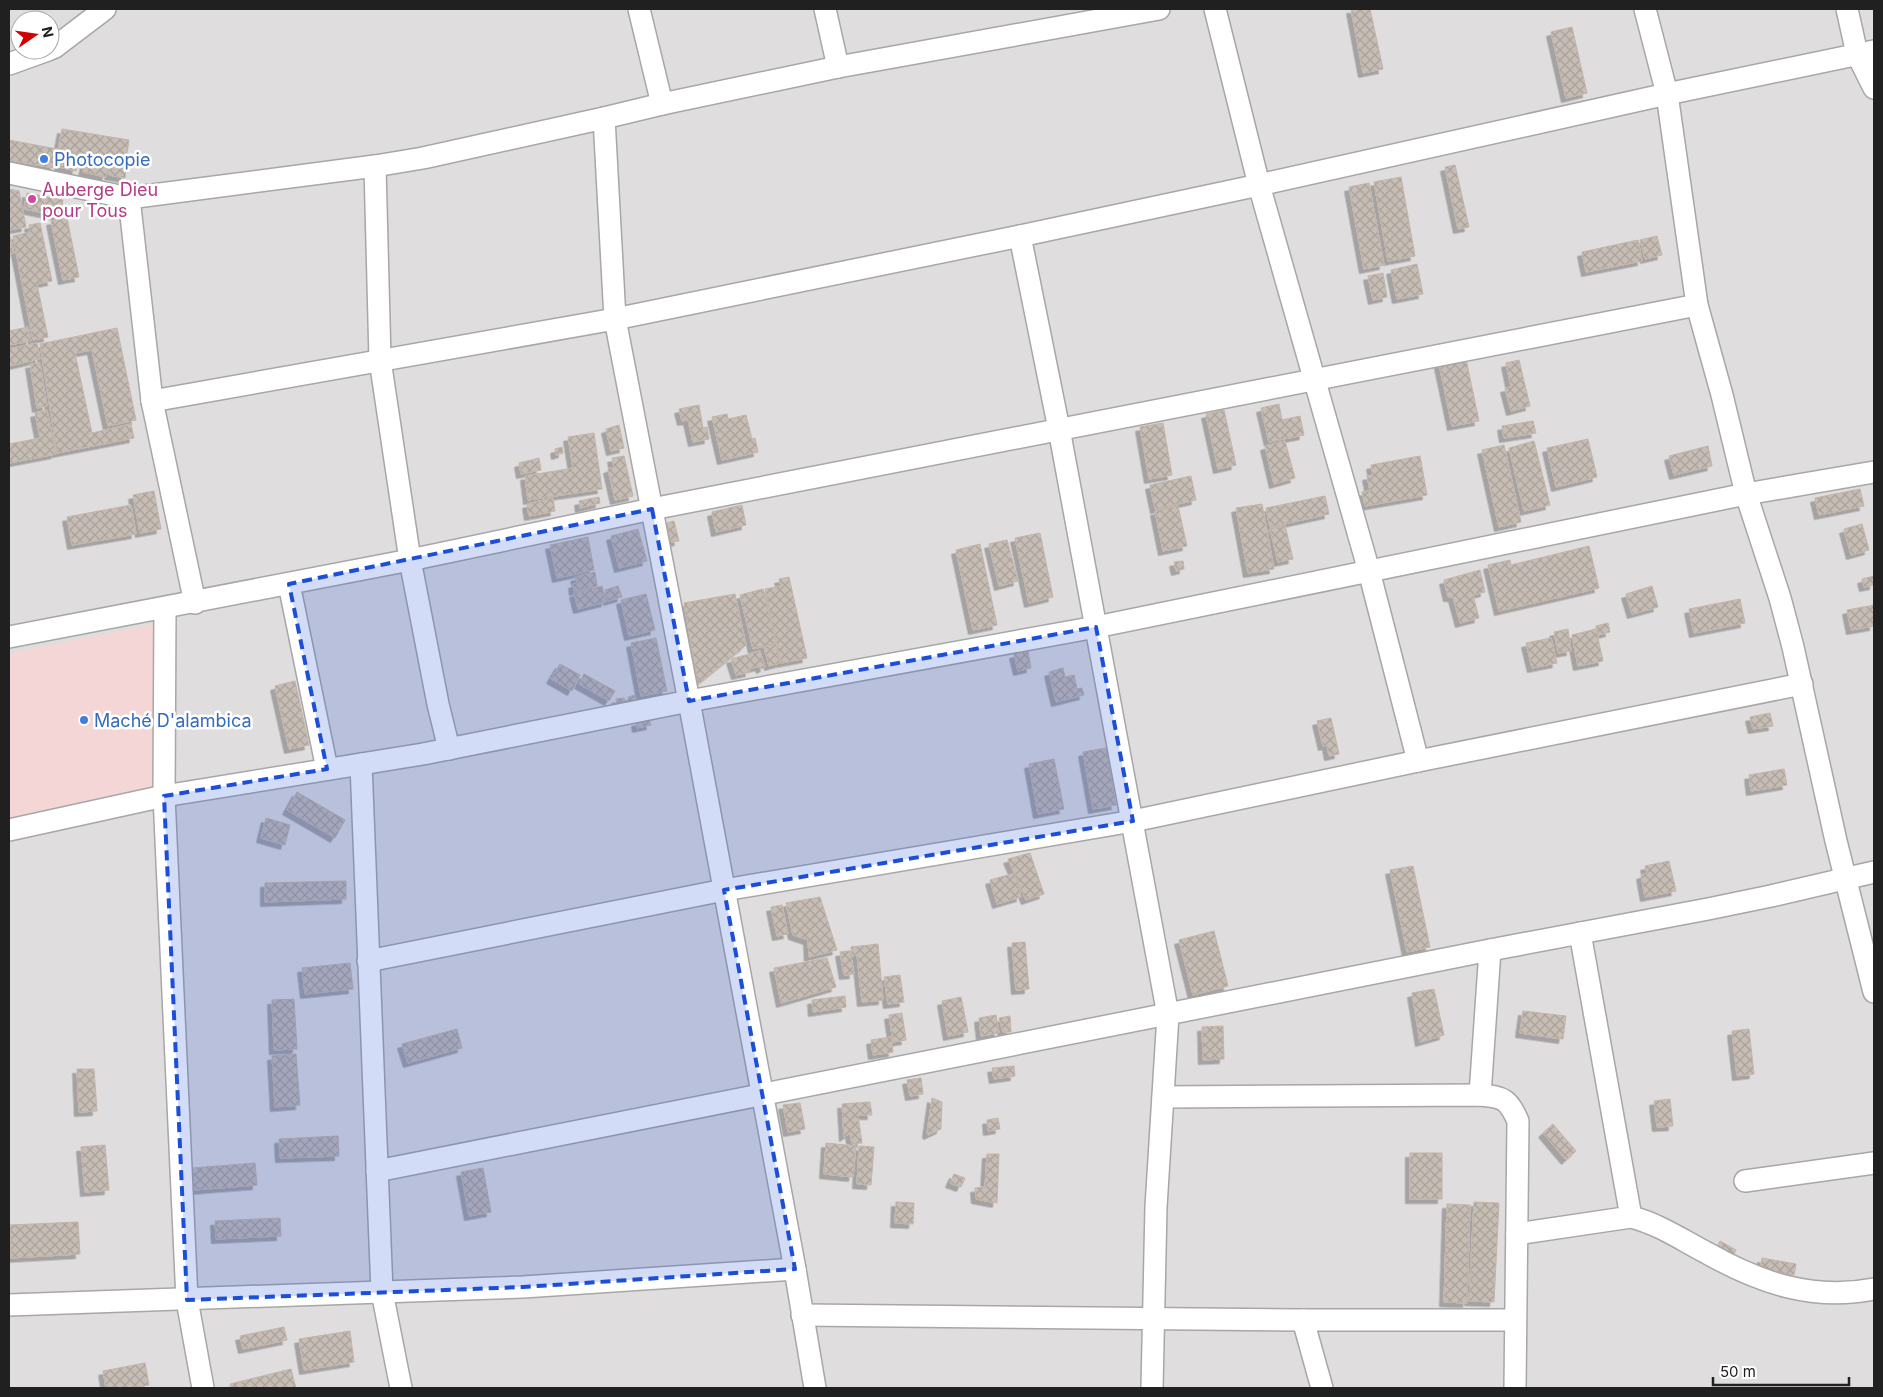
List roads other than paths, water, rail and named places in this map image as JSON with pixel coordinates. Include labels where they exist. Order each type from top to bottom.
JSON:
[{"type":"street","points":[[60,43],[105,9]]},
{"type":"street","points":[[639,9],[662,104]]},
{"type":"street","points":[[824,9],[838,67]]},
{"type":"street","points":[[9,173],[129,198],[375,166],[423,158],[662,104],[838,67],[1159,9]]},
{"type":"street","points":[[1214,9],[1259,185],[1369,571],[1418,761]]},
{"type":"street","points":[[1645,9],[1667,94],[1697,305],[1722,395],[1746,494],[1780,598],[1802,684],[1845,878],[1874,992]]},
{"type":"street","points":[[1846,9],[1866,53],[1874,88]]},
{"type":"street","points":[[152,401],[615,320],[1259,185],[1667,94],[1866,53]]},
{"type":"street","points":[[604,118],[615,320],[689,701],[795,1268],[815,1388]]},
{"type":"street","points":[[375,166],[380,360],[410,560],[438,704],[449,749]]},
{"type":"street","points":[[129,198],[152,401],[195,603]]},
{"type":"street","points":[[1020,236],[1059,429],[1168,1015],[1156,1207],[1152,1388]]},
{"type":"street","points":[[9,637],[195,603],[652,509],[1697,305]]},
{"type":"street","points":[[9,830],[164,796],[449,749],[689,701],[1096,628],[1746,494],[1874,472]]},
{"type":"street","points":[[289,584],[327,769]]},
{"type":"street","points":[[165,608],[164,796],[187,1300],[203,1388]]},
{"type":"street","points":[[368,961],[724,890],[1133,821],[1418,761],[1802,684]]},
{"type":"street","points":[[361,764],[382,1292],[401,1388]]},
{"type":"street","points":[[377,1171],[762,1093],[1771,896],[1874,872]]},
{"type":"street","points":[[1580,932],[1631,1217]]},
{"type":"street","points":[[1480,1095],[1490,950]]},
{"type":"street","points":[[1163,1097],[1480,1095],[1496,1097],[1511,1105],[1518,1121],[1515,1388]]},
{"type":"street","points":[[1745,1181],[1874,1163]]},
{"type":"street","points":[[1517,1234],[1631,1217],[1646,1221],[1716,1258],[1777,1284],[1807,1292],[1834,1294],[1874,1289]]},
{"type":"street","points":[[9,1305],[523,1287],[795,1268]]},
{"type":"street","points":[[802,1315],[1515,1320]]},
{"type":"street","points":[[1303,1320],[1322,1388]]},
{"type":"place","name":"Photocopie","points":[[44,159]]},
{"type":"place","name":"Auberge Dieu pour Tous","points":[[32,199]]},
{"type":"place","name":"Maché D'alambica","points":[[84,720]]}]
